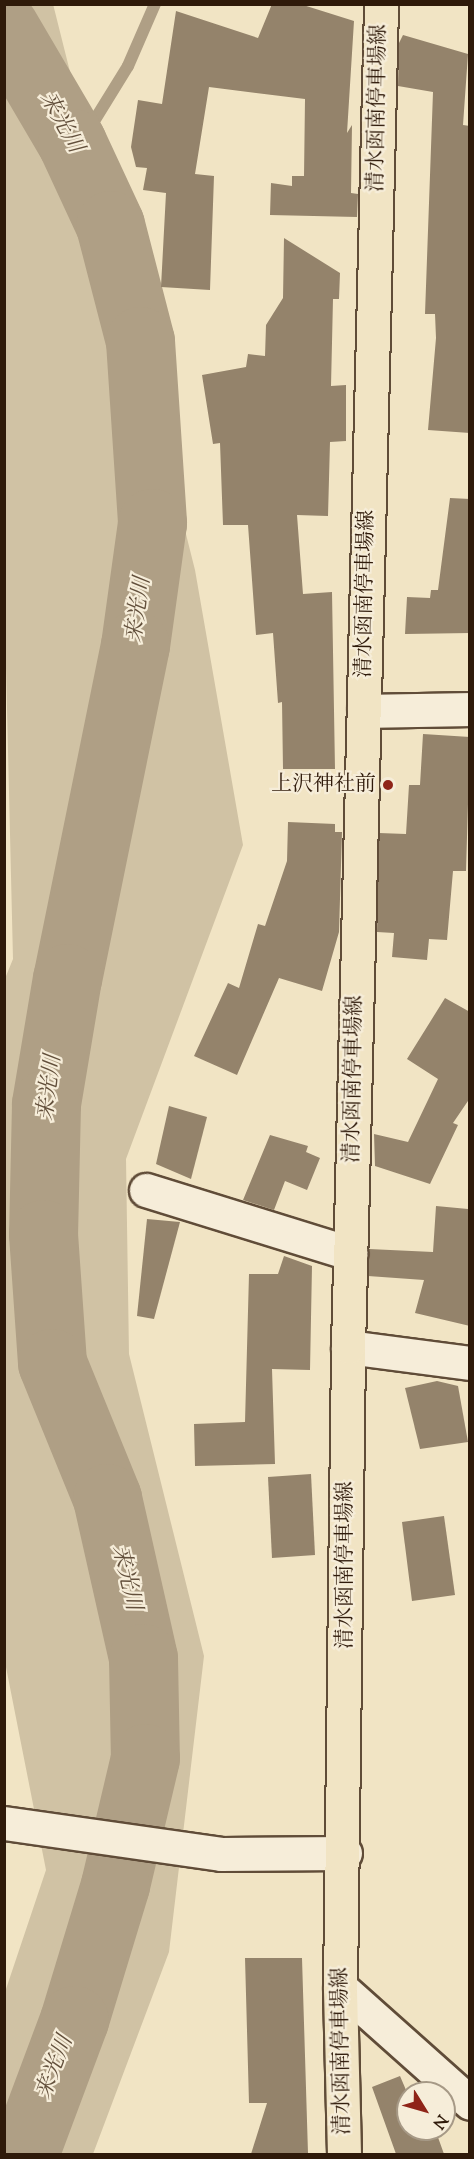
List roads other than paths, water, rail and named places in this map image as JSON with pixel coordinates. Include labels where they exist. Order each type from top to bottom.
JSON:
[{"type":"main road","name":"清水函南停車場線","points":[[344,2154],[340,1987],[345,1853],[348,1347],[381,4]]},
{"type":"street","points":[[363,711],[470,709]]},
{"type":"street","points":[[146,1190],[350,1253]]},
{"type":"street","points":[[348,1347],[470,1363]]},
{"type":"street","points":[[4,1823],[221,1854],[345,1853]]},
{"type":"street","points":[[340,1987],[470,2103]]},
{"type":"waterway","points":[[72,143],[91,126],[128,66],[155,4]]},
{"type":"waterway","name":"来光川","points":[[4,27],[72,143],[110,225],[140,341],[152,523],[135,645],[67,978],[46,1104],[43,1234],[52,1363],[107,1498],[143,1658],[145,1758],[115,1885],[74,2020],[24,2154]]},
{"type":"place","name":"上沢神社前","points":[[388,785]]}]
